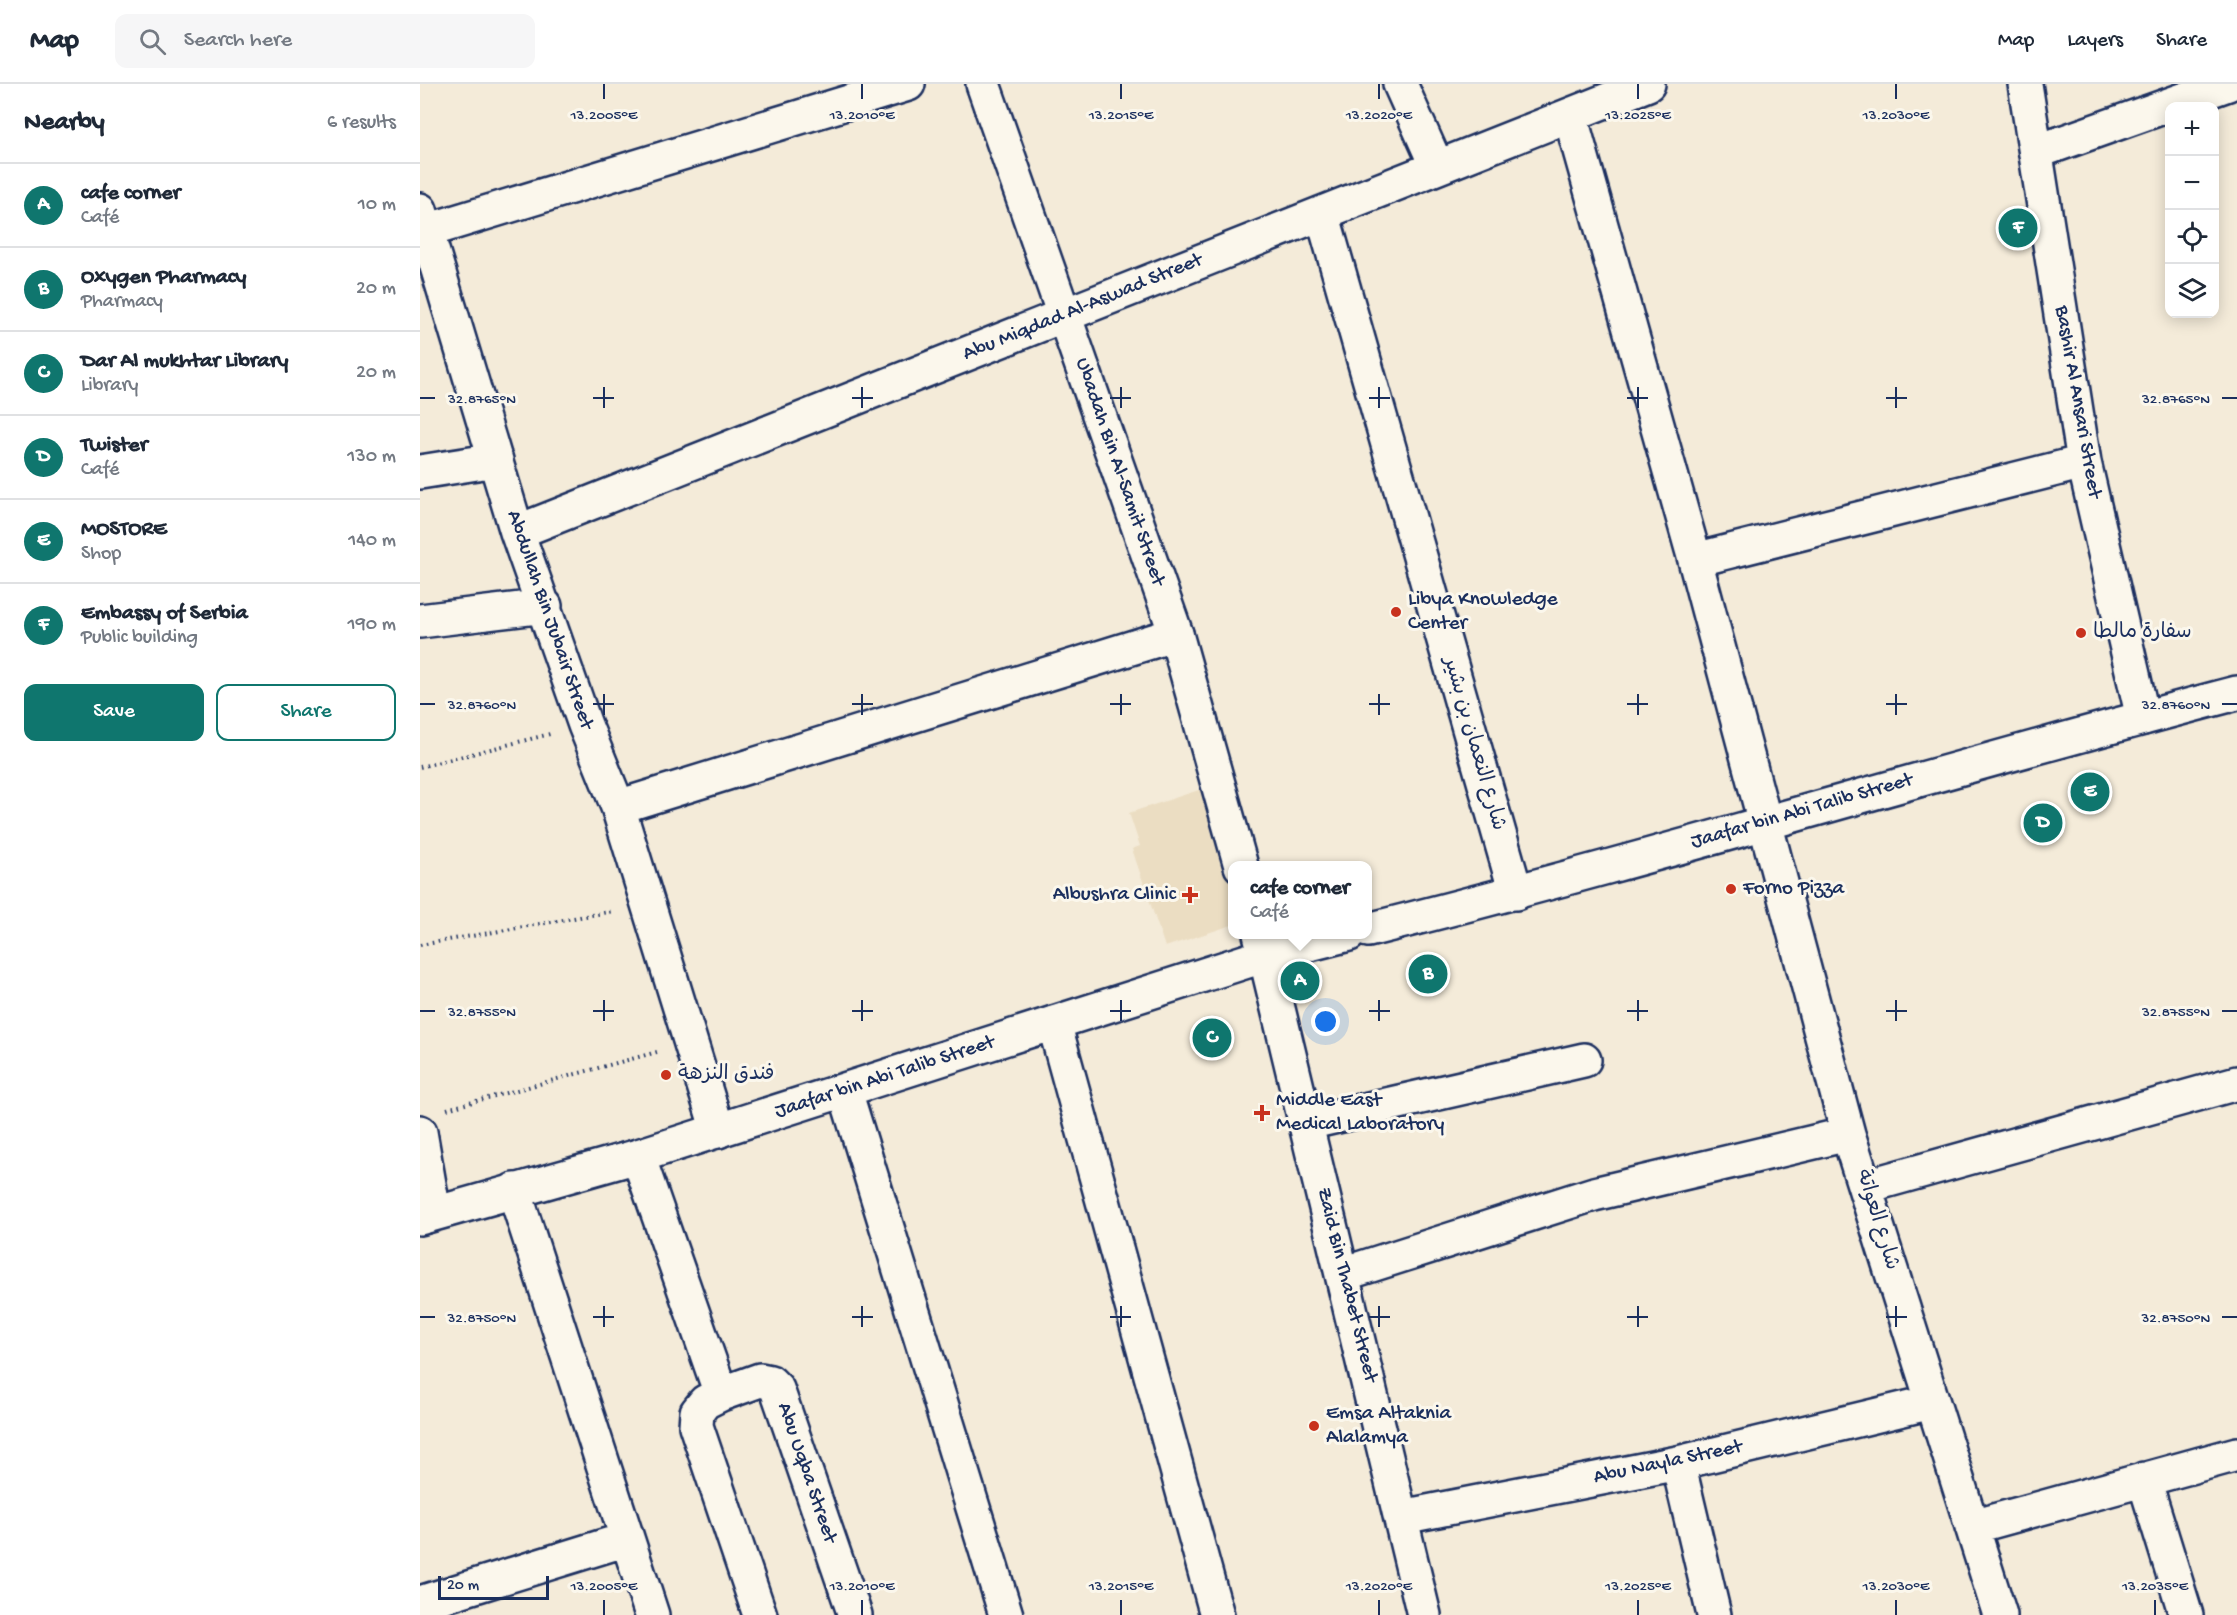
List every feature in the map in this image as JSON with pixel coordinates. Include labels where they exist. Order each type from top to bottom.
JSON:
[{"type":"street","points":[[423,220],[908,84]]},
{"type":"street","name":"Ubadah Bin Al-Samit Street","points":[[983,84],[1176,634],[1240,861]]},
{"type":"street","points":[[1400,84],[1437,167]]},
{"type":"street","name":"Abu Miqdad Al-Aswad Street","points":[[517,532],[1648,84]]},
{"type":"street","name":"Bashir Al Ansari Street","points":[[2025,84],[2084,462],[2143,718]]},
{"type":"street","points":[[2036,152],[2228,84]]},
{"type":"street","name":"شارع العواتة","points":[[1570,115],[1695,560],[1848,1134],[1867,1186],[1932,1402],[2000,1615]]},
{"type":"street","name":"شارع النعمان بن بشير","points":[[1322,213],[1516,893]]},
{"type":"street","name":"Abdullah Bin Jubair Street","points":[[423,220],[517,532],[545,606],[585,725],[618,807],[718,1131]]},
{"type":"street","points":[[420,472],[496,460]]},
{"type":"street","points":[[1695,560],[2084,462]]},
{"type":"street","points":[[420,621],[545,606]]},
{"type":"street","points":[[618,807],[1176,634]]},
{"type":"street","name":"Jaafar bin Abi Talib Street","points":[[1372,929],[1516,893],[1764,822],[2237,693]]},
{"type":"street","name":"Jaafar bin Abi Talib Street","points":[[427,1216],[638,1156],[1054,1023],[1263,945],[1310,939]]},
{"type":"street","name":"Zaid Bin Thabet Street","points":[[1263,945],[1424,1615]]},
{"type":"street","points":[[1054,1023],[1217,1615]]},
{"type":"street","points":[[1307,1123],[1584,1060]]},
{"type":"street","points":[[1867,1186],[2237,1083]]},
{"type":"street","points":[[844,1091],[1006,1615]]},
{"type":"street","points":[[427,1216],[431,1121]]},
{"type":"street","points":[[1343,1274],[1594,1194],[1848,1134]]},
{"type":"street","points":[[638,1156],[721,1394]]},
{"type":"street","points":[[514,1190],[652,1615]]},
{"type":"street","name":"Abu Uqba Street","points":[[760,1615],[696,1426],[697,1412],[705,1401],[760,1380],[770,1382],[777,1389],[855,1615]]},
{"type":"street","name":"Abu Nayla Street","points":[[1402,1517],[1677,1463],[1932,1402]]},
{"type":"street","points":[[1972,1527],[2237,1454]]},
{"type":"street","points":[[1677,1463],[1714,1615]]},
{"type":"street","points":[[2144,1479],[2186,1615]]},
{"type":"street","points":[[420,1603],[627,1539]]},
{"type":"path","points":[[420,767],[585,725]]},
{"type":"path","points":[[420,945],[649,905]]},
{"type":"path","points":[[431,1121],[690,1042]]},
{"type":"shaded area","name":"Albushra Clinic","points":[[1211,786],[1231,861],[1228,861],[1228,926],[1165,947],[1132,849],[1140,846],[1129,813]]},
{"type":"place","name":"Embassy of Serbia","points":[[2018,228]]},
{"type":"place","name":"Libya Knowledge Center","points":[[1396,612]]},
{"type":"place","name":"سفارة مالطا","points":[[2081,633]]},
{"type":"place","name":"MOSTORE","points":[[2090,792]]},
{"type":"place","name":"Twister","points":[[2043,823]]},
{"type":"place","name":"Forno Pizza","points":[[1731,889]]},
{"type":"place","name":"Albushra Clinic","points":[[1190,895]]},
{"type":"place","name":"Oxygen Pharmacy","points":[[1428,974]]},
{"type":"place","name":"cafe corner","points":[[1300,981]]},
{"type":"place","name":"Dar Al mukhtar Library","points":[[1212,1038]]},
{"type":"place","name":"فندق النزهة","points":[[666,1075]]},
{"type":"place","name":"Middle East Medical Laboratory","points":[[1262,1113]]},
{"type":"place","name":"Emsa Altaknia Alalamya","points":[[1314,1426]]}]
